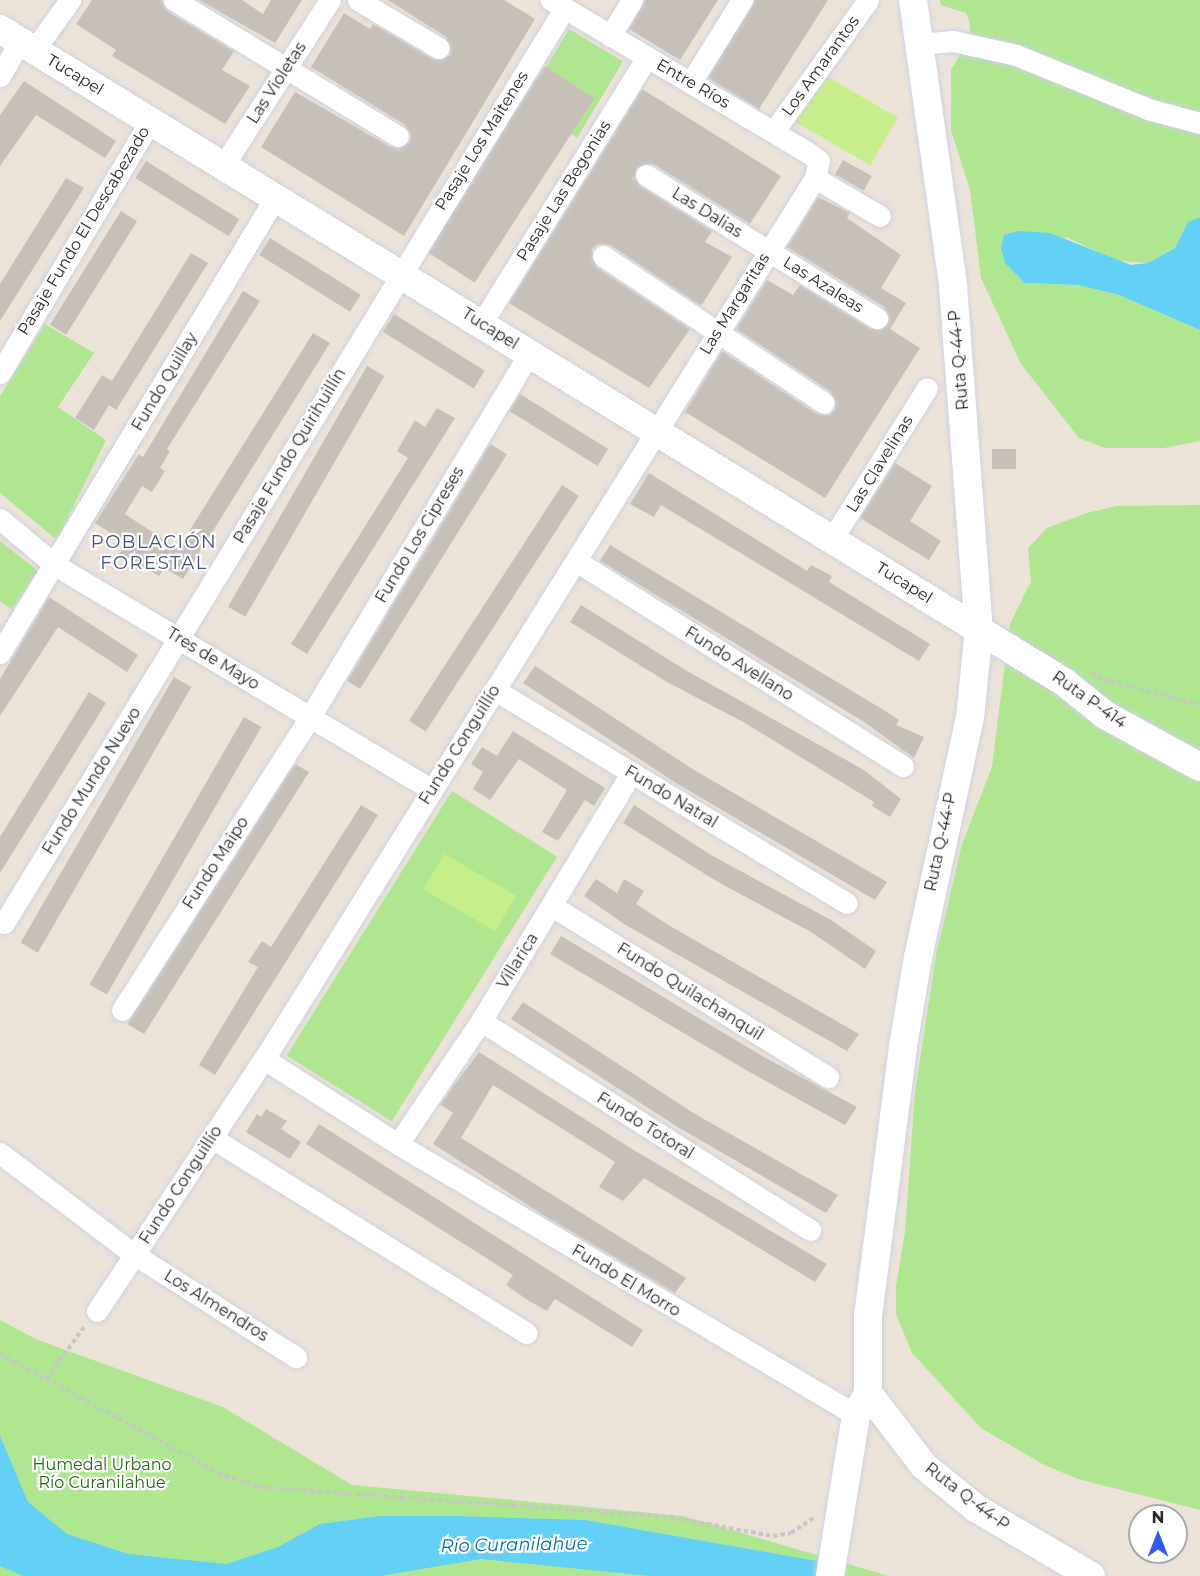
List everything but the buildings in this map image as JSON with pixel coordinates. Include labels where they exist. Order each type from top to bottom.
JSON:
[{"type":"street","points":[[0,76],[18,40],[70,0]]},
{"type":"street","points":[[174,0],[398,136]]},
{"type":"street","name":"Las Violetas","points":[[223,166],[330,0]]},
{"type":"street","points":[[358,0],[439,48]]},
{"type":"street","points":[[610,36],[632,0]]},
{"type":"street","points":[[691,82],[742,0]]},
{"type":"street","name":"Los Amarantos","points":[[774,131],[868,0]]},
{"type":"street","name":"Ruta Q-44-P","points":[[912,0],[953,286],[979,629],[970,717],[931,892],[903,1047],[868,1316],[862,1404],[924,1466],[977,1509],[1091,1576]]},
{"type":"street","name":"Entre Ríos","points":[[557,4],[774,131],[819,161],[815,178]]},
{"type":"street","name":"Pasaje Los Maitenes","points":[[399,273],[557,4]]},
{"type":"street","name":"Tucapel","points":[[18,40],[979,629]]},
{"type":"street","points":[[919,44],[953,41],[1016,55],[1148,109],[1200,123]]},
{"type":"street","name":"Pasaje Las Begonias","points":[[482,324],[647,57]]},
{"type":"street","name":"Pasaje Fundo El Descabezado","points":[[0,373],[150,121]]},
{"type":"street","name":"Las Dalias","points":[[646,175],[769,251]]},
{"type":"street","points":[[815,178],[880,216]]},
{"type":"street","name":"Las Margaritas","points":[[655,430],[815,178]]},
{"type":"street","name":"Fundo Quillay","points":[[0,653],[55,566],[275,198]]},
{"type":"street","name":"Las Azaleas","points":[[769,251],[877,318]]},
{"type":"street","points":[[603,256],[718,330],[824,403]]},
{"type":"street","name":"Pasaje Fundo Quirihuillín","points":[[180,639],[399,273]]},
{"type":"street","name":"Fundo Los Cipreses","points":[[310,717],[530,354]]},
{"type":"street","name":"Las Clavelinas","points":[[832,539],[927,388]]},
{"type":"street","name":"Fundo Conguillío","points":[[96,1311],[264,1059],[576,561],[655,430]]},
{"type":"street","name":"Tres de Mayo","points":[[0,519],[55,566],[432,790]]},
{"type":"street","name":"Fundo Avellano","points":[[576,561],[903,766]]},
{"type":"street","name":"Ruta P-414","points":[[979,629],[1064,682],[1105,715],[1200,767]]},
{"type":"street","name":"Fundo Mundo Nuevo","points":[[4,923],[180,639]]},
{"type":"street","name":"Fundo Natral","points":[[495,690],[847,903]]},
{"type":"street","name":"Fundo Maipo","points":[[122,1010],[310,717]]},
{"type":"street","name":"Villarica","points":[[398,1144],[481,1021],[631,773]]},
{"type":"street","name":"Fundo Quilachanquil","points":[[552,906],[828,1077]]},
{"type":"street","name":"Fundo Totoral","points":[[481,1021],[810,1230]]},
{"type":"street","points":[[264,1059],[398,1144]]},
{"type":"street","points":[[212,1138],[526,1333]]},
{"type":"street","name":"Fundo El Morro","points":[[398,1144],[862,1404]]},
{"type":"street","name":"Los Almendros","points":[[0,1153],[135,1255],[296,1357]]},
{"type":"street","points":[[830,1573],[844,1484],[862,1404]]},
{"type":"path","points":[[1086,668],[1103,679],[1200,705]]},
{"type":"path","points":[[46,1379],[96,1311]]},
{"type":"path","points":[[0,1354],[225,1476],[258,1487],[670,1517],[773,1536],[809,1523],[844,1484]]},
{"type":"green space","points":[[940,0],[1200,0],[1200,217],[1188,222],[1175,248],[1148,263],[1117,261],[1066,237],[1025,283],[1079,285],[1119,295],[1200,330],[1200,441],[1164,448],[1105,448],[1079,438],[1021,364],[981,278],[970,190],[951,130],[951,70],[970,38],[970,24],[966,13],[941,5]]},
{"type":"green space","points":[[569,29],[623,61],[577,138],[523,105]]},
{"type":"green space","points":[[812,68],[898,118],[870,165],[784,116]]},
{"type":"green space","points":[[45,324],[94,353],[58,407],[106,440],[57,540],[0,493],[0,396]]},
{"type":"green space","points":[[1200,505],[1200,1510],[1188,1507],[1188,1504],[1176,1504],[1078,1479],[1044,1465],[981,1428],[912,1353],[896,1314],[896,1286],[905,1232],[915,1092],[936,955],[962,844],[992,767],[1010,624],[1031,581],[1028,548],[1047,528],[1087,513],[1116,506]]},
{"type":"green space","points":[[0,541],[38,571],[12,609],[0,602]]},
{"type":"green space","points":[[452,791],[557,857],[392,1121],[287,1056]]},
{"type":"green space","points":[[444,854],[516,895],[495,931],[424,890]]},
{"type":"green space","name":"Humedal Urbano Río Curanilahue","points":[[0,1320],[38,1340],[223,1407],[352,1485],[683,1516],[889,1576],[0,1576]]},
{"type":"water","points":[[1200,217],[1200,330],[1119,295],[1078,285],[1025,283],[1005,263],[1001,248],[1004,235],[1018,231],[1050,233],[1131,265],[1148,263],[1175,248],[1188,222]]},
{"type":"water","name":"Río Curanilahue","points":[[0,1436],[28,1502],[67,1534],[128,1554],[227,1564],[278,1547],[320,1524],[381,1516],[453,1516],[585,1520],[822,1562],[819,1576],[649,1576],[481,1559],[380,1576],[23,1576],[0,1566]]},
{"type":"district","name":"POBLACIÓN FORESTAL","points":[[154,553]]}]
